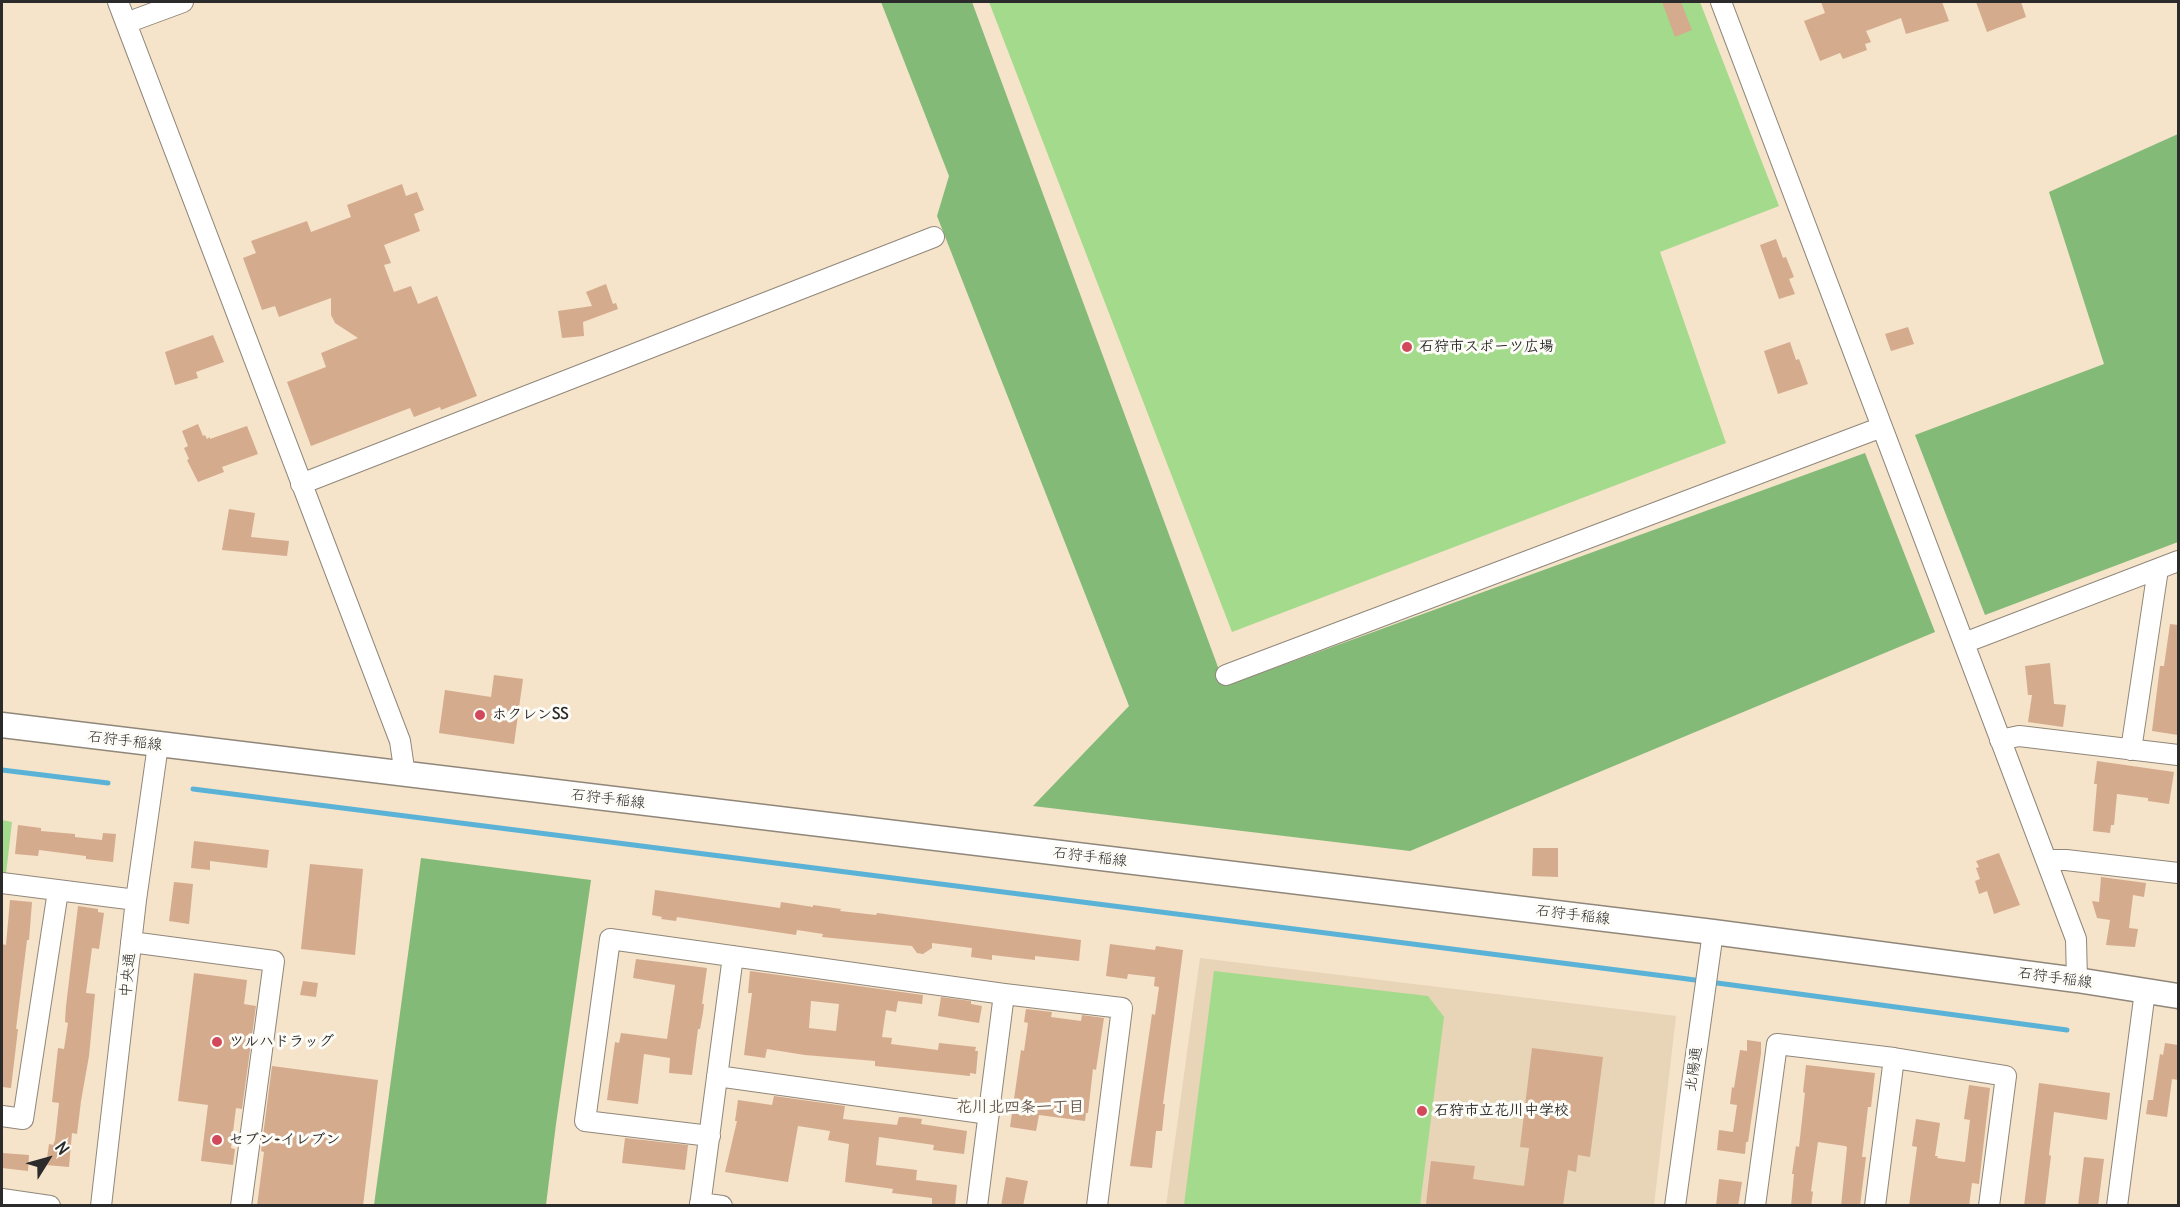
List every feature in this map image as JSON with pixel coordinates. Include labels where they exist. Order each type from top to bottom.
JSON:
[{"type":"main road","name":"石狩手稲線","points":[[2,725],[1713,932],[2077,980],[2178,996]]},
{"type":"street","points":[[118,2],[400,741],[405,775]]},
{"type":"street","points":[[126,23],[183,2]]},
{"type":"street","points":[[1721,2],[2076,939],[2077,980]]},
{"type":"street","points":[[302,484],[934,237]]},
{"type":"street","points":[[1226,675],[1882,427]]},
{"type":"street","points":[[1964,643],[2178,561]]},
{"type":"street","points":[[2131,750],[2158,569]]},
{"type":"street","points":[[2000,740],[2019,736],[2178,755]]},
{"type":"street","name":"中央通","points":[[101,1206],[136,900],[158,745]]},
{"type":"street","points":[[2046,860],[2066,860],[2178,873]]},
{"type":"street","points":[[2,883],[136,900]]},
{"type":"street","points":[[2,1116],[23,1119],[58,891]]},
{"type":"street","name":"北陽通","points":[[1675,1206],[1713,932]]},
{"type":"street","points":[[710,1136],[585,1121],[610,939],[1004,994],[1122,1008],[1097,1206]]},
{"type":"street","points":[[131,942],[274,961],[241,1206]]},
{"type":"street","points":[[722,1206],[700,1204],[733,956]]},
{"type":"street","points":[[2117,1206],[2145,991]]},
{"type":"street","points":[[977,1206],[1004,994]]},
{"type":"street","points":[[1755,1206],[1777,1044],[1894,1058],[2006,1076],[1989,1206]]},
{"type":"street","points":[[1875,1206],[1894,1058]]},
{"type":"street","points":[[717,1076],[989,1114]]},
{"type":"street","points":[[2,1199],[50,1206]]},
{"type":"shaded area","name":"石狩市立花川中学校","points":[[1200,958],[1676,1016],[1654,1205],[1166,1206]]},
{"type":"green space","points":[[881,2],[972,2],[1225,686],[1865,453],[1935,632],[1410,851],[1033,806],[1129,706],[937,216],[949,176]]},
{"type":"green space","name":"石狩市スポーツ広場","points":[[989,2],[1700,2],[1779,206],[1660,252],[1726,443],[1232,632]]},
{"type":"green space","points":[[2178,134],[2178,542],[1985,615],[1915,435],[2104,364],[2049,192]]},
{"type":"green space","points":[[2,820],[12,822],[6,874],[2,873]]},
{"type":"green space","points":[[421,858],[591,880],[546,1205],[374,1205]]},
{"type":"green space","points":[[1214,971],[1428,996],[1444,1017],[1420,1205],[1184,1205]]},
{"type":"building","points":[[1662,2],[1681,2],[1692,30],[1675,37]]},
{"type":"building","points":[[1821,2],[1942,2],[1949,21],[1906,34],[1901,18],[1866,31],[1871,42],[1865,44],[1867,50],[1843,59],[1840,53],[1820,61],[1804,21],[1825,13]]},
{"type":"building","points":[[1976,2],[2021,2],[2026,17],[1987,32]]},
{"type":"building","points":[[402,184],[406,196],[417,192],[424,210],[414,214],[420,231],[384,245],[391,263],[384,265],[394,292],[411,286],[418,304],[437,296],[477,396],[441,410],[440,407],[414,417],[410,408],[311,446],[287,382],[326,367],[321,353],[358,338],[335,323],[331,315],[331,298],[279,317],[275,306],[262,310],[243,258],[256,253],[251,241],[307,221],[311,232],[351,217],[347,205]]},
{"type":"building","points":[[1776,239],[1783,258],[1786,257],[1794,277],[1789,279],[1795,294],[1779,299],[1760,245]]},
{"type":"building","points":[[606,284],[613,304],[616,303],[618,309],[583,322],[584,336],[562,338],[558,311],[592,306],[586,292]]},
{"type":"building","points":[[1908,327],[1914,344],[1891,351],[1885,334]]},
{"type":"building","points":[[213,335],[224,362],[196,372],[198,378],[175,385],[165,352]]},
{"type":"building","points":[[1790,342],[1808,384],[1778,394],[1764,351]]},
{"type":"building","points":[[198,424],[203,436],[205,435],[207,439],[247,426],[258,454],[222,467],[224,472],[198,482],[187,460],[189,459],[184,448],[188,446],[182,431]]},
{"type":"building","points":[[229,509],[255,513],[251,537],[289,541],[287,556],[222,550]]},
{"type":"building","points":[[2170,624],[2178,625],[2178,735],[2152,731],[2160,666],[2164,666]]},
{"type":"building","points":[[2050,663],[2054,704],[2066,705],[2063,727],[2028,722],[2032,695],[2028,695],[2025,666]]},
{"type":"building","name":"ホクレンSS","points":[[494,675],[523,679],[514,744],[439,733],[445,690],[491,697]]},
{"type":"building","points":[[2097,761],[2174,772],[2169,804],[2148,801],[2148,798],[2117,794],[2114,825],[2111,825],[2110,833],[2093,831]]},
{"type":"building","points":[[18,825],[41,828],[41,831],[75,834],[75,837],[102,840],[103,833],[116,834],[113,862],[39,850],[38,856],[15,854]]},
{"type":"building","points":[[194,841],[269,850],[267,868],[210,861],[210,870],[191,868]]},
{"type":"building","points":[[1533,848],[1558,848],[1558,877],[1532,876]]},
{"type":"building","points":[[1999,853],[2020,905],[1994,914],[1987,891],[1979,894],[1975,881],[1980,879],[1976,861]]},
{"type":"building","points":[[310,864],[363,869],[355,955],[301,949]]},
{"type":"building","points":[[2101,877],[2146,883],[2144,897],[2133,895],[2129,928],[2138,929],[2135,947],[2106,945],[2110,920],[2097,918],[2092,901],[2099,902]]},
{"type":"building","points":[[174,882],[193,884],[189,924],[169,921]]},
{"type":"building","points":[[655,890],[780,908],[781,902],[813,907],[813,905],[841,909],[840,911],[876,915],[877,913],[1081,940],[1079,961],[1035,956],[1035,960],[992,955],[992,960],[971,957],[972,948],[932,943],[932,948],[923,954],[917,953],[912,946],[822,937],[823,934],[797,930],[796,935],[677,917],[676,921],[661,919],[662,917],[652,915]]},
{"type":"building","points":[[10,900],[32,902],[11,1088],[2,1087],[2,944],[6,945]]},
{"type":"building","points":[[78,906],[98,909],[98,912],[104,913],[99,949],[92,948],[86,993],[95,994],[89,1056],[77,1134],[72,1133],[69,1167],[46,1165],[49,1144],[53,1145],[55,1140],[59,1103],[52,1102],[58,1048],[64,1049],[68,1023],[65,1022],[66,1006]]},
{"type":"building","points":[[1110,944],[1155,950],[1156,946],[1183,950],[1163,1104],[1165,1104],[1162,1131],[1156,1131],[1152,1168],[1130,1166],[1152,1014],[1155,1015],[1159,987],[1154,986],[1155,977],[1128,974],[1127,979],[1106,976]]},
{"type":"building","points":[[636,959],[707,968],[703,1013],[700,1029],[698,1029],[692,1075],[669,1073],[670,1058],[644,1054],[638,1104],[607,1100],[615,1042],[619,1043],[621,1033],[667,1039],[675,985],[633,978]]},
{"type":"building","points":[[750,971],[923,995],[922,1004],[898,1001],[896,1012],[886,1010],[882,1037],[892,1038],[891,1044],[938,1050],[939,1043],[976,1047],[975,1051],[978,1051],[976,1074],[970,1073],[970,1076],[875,1066],[875,1061],[767,1049],[765,1058],[744,1055],[752,993],[748,993]],"holes":[[[811,1001],[839,1004],[836,1031],[809,1028]]]},
{"type":"building","points":[[194,973],[247,980],[244,1004],[256,1006],[242,1109],[236,1108],[231,1148],[235,1149],[233,1165],[201,1161],[208,1105],[178,1101]]},
{"type":"building","points":[[303,981],[318,983],[316,997],[300,995]]},
{"type":"building","points":[[941,997],[971,1001],[971,1004],[982,1006],[979,1023],[938,1016]]},
{"type":"building","points":[[1026,1009],[1052,1012],[1051,1017],[1081,1021],[1082,1015],[1104,1018],[1085,1121],[1039,1115],[1036,1131],[1010,1127],[1021,1050],[1024,1051],[1028,1023],[1024,1022]]},
{"type":"building","points":[[1747,1040],[1761,1042],[1761,1053],[1745,1154],[1717,1150],[1719,1130],[1733,1132],[1737,1105],[1730,1104],[1732,1087],[1734,1088],[1740,1050],[1747,1051]]},
{"type":"building","points":[[2165,1043],[2178,1045],[2178,1080],[2172,1079],[2167,1117],[2146,1114],[2148,1100],[2153,1100],[2160,1054],[2163,1055]]},
{"type":"building","points":[[1532,1048],[1603,1057],[1590,1157],[1578,1155],[1576,1172],[1568,1170],[1563,1206],[1426,1204],[1431,1161],[1475,1166],[1473,1179],[1524,1186],[1529,1148],[1520,1147]]},
{"type":"building","points":[[1806,1065],[1875,1073],[1862,1157],[1866,1157],[1860,1206],[1841,1206],[1847,1147],[1818,1142],[1811,1206],[1791,1206],[1794,1174],[1792,1174],[1796,1146],[1799,1147]]},
{"type":"building","points":[[272,1066],[378,1080],[363,1206],[257,1206],[264,1152],[261,1151]]},
{"type":"building","points":[[2039,1083],[2110,1093],[2107,1120],[2054,1112],[2045,1206],[2024,1206]]},
{"type":"building","points":[[1969,1085],[1990,1088],[1979,1184],[1972,1183],[1969,1206],[1909,1206],[1917,1147],[1912,1146],[1916,1119],[1940,1123],[1935,1156],[1938,1156],[1937,1158],[1965,1162],[1970,1120],[1964,1119]]},
{"type":"building","points":[[774,1096],[845,1106],[843,1119],[897,1125],[899,1117],[905,1117],[922,1119],[921,1124],[967,1131],[964,1154],[933,1150],[934,1145],[879,1137],[876,1165],[917,1170],[916,1180],[957,1185],[955,1206],[932,1206],[932,1198],[892,1193],[893,1189],[845,1182],[849,1144],[828,1140],[830,1131],[798,1126],[788,1182],[725,1172],[737,1121],[735,1121],[738,1100],[772,1105]]},
{"type":"building","points":[[625,1138],[688,1145],[685,1170],[622,1163]]},
{"type":"building","points":[[2,1153],[29,1155],[28,1171],[2,1168]]},
{"type":"building","points":[[2084,1157],[2104,1159],[2098,1206],[2078,1206]]},
{"type":"building","points":[[1006,1177],[1028,1181],[1023,1206],[1001,1206]]},
{"type":"building","points":[[1719,1179],[1742,1182],[1738,1206],[1716,1206]]},
{"type":"waterway","points":[[2,770],[108,783]]},
{"type":"waterway","points":[[193,789],[1680,978],[2067,1030]]},
{"type":"place","name":"石狩市スポーツ広場","points":[[1407,347]]},
{"type":"place","name":"ホクレンSS","points":[[480,715]]},
{"type":"place","name":"ツルハドラッグ","points":[[217,1042]]},
{"type":"place","name":"石狩市立花川中学校","points":[[1422,1111]]},
{"type":"place","name":"セブン-イレブン","points":[[217,1140]]},
{"type":"district","name":"花川北四条一丁目","points":[[1020,1107]]}]
